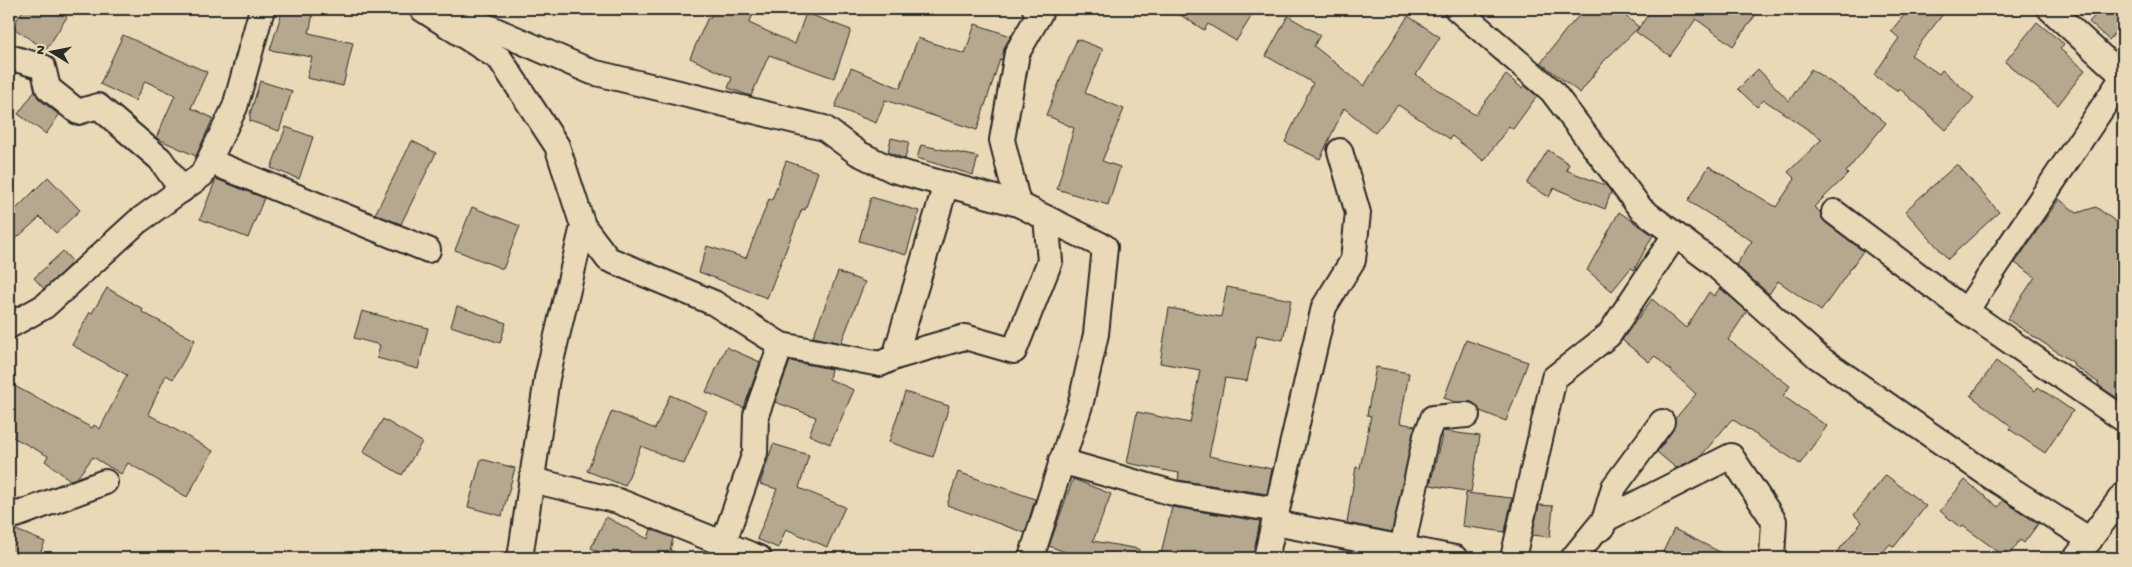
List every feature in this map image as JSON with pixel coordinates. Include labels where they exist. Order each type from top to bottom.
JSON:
[{"type":"street","points":[[12,321],[45,306],[137,222],[202,176],[235,107],[262,9]]},
{"type":"street","points":[[422,9],[500,59],[556,146],[583,226],[608,259],[714,303],[781,345],[880,364],[895,357],[965,337],[1014,351],[1050,261],[1046,218]]},
{"type":"street","points":[[447,9],[592,72],[824,128],[858,153],[893,170],[1018,204],[1105,247],[1096,334],[1081,402],[1031,558]]},
{"type":"street","points":[[1018,204],[1002,140],[1017,53],[1040,13],[1035,9]]},
{"type":"street","points":[[1457,9],[1552,91],[1641,209],[1712,262],[1818,357],[1990,476],[2083,549],[2123,495]]},
{"type":"street","points":[[1966,311],[2123,76],[2051,9]]},
{"type":"street","points":[[9,57],[43,67],[48,88],[78,112],[98,106],[160,160],[182,190]]},
{"type":"street","points":[[1266,558],[1324,307],[1353,260],[1358,213],[1340,151]]},
{"type":"street","points":[[209,161],[428,250]]},
{"type":"street","points":[[895,357],[946,184]]},
{"type":"street","points":[[1834,212],[1966,311],[2123,418]]},
{"type":"street","points":[[520,558],[548,378],[583,226]]},
{"type":"street","points":[[1513,558],[1554,378],[1608,335],[1675,235]]},
{"type":"street","points":[[724,544],[755,453],[756,415],[781,345]]},
{"type":"street","points":[[1400,553],[1426,436],[1433,418],[1467,415]]},
{"type":"street","points":[[1594,558],[1614,487],[1662,422]]},
{"type":"street","points":[[1573,558],[1604,520],[1731,456],[1774,521],[1772,558]]},
{"type":"street","points":[[1061,461],[1173,493],[1276,517],[1400,553],[1455,558]]},
{"type":"street","points":[[532,480],[618,500],[759,558]]},
{"type":"street","points":[[9,511],[16,515],[105,482]]},
{"type":"building","points":[[24,9],[55,9],[67,17],[46,50],[12,27]]},
{"type":"building","points":[[283,9],[314,9],[309,33],[353,43],[343,86],[307,78],[312,57],[270,50]]},
{"type":"building","points":[[715,9],[756,9],[749,23],[795,44],[806,13],[851,30],[834,78],[769,55],[751,96],[728,88],[732,78],[690,58],[708,17],[710,18]]},
{"type":"building","points":[[1171,9],[1256,9],[1236,41],[1208,24],[1204,30]]},
{"type":"building","points":[[1585,9],[1617,9],[1639,27],[1604,61],[1580,93],[1541,63],[1565,31]]},
{"type":"building","points":[[1652,9],[1760,9],[1733,46],[1696,19],[1670,56],[1636,32]]},
{"type":"building","points":[[1909,9],[1947,9],[1911,55],[1939,74],[1942,70],[1974,98],[1946,130],[1899,88],[1898,91],[1874,75],[1899,38],[1891,31]]},
{"type":"building","points":[[2101,9],[2123,9],[2123,24],[2109,40],[2089,22]]},
{"type":"building","points":[[1288,16],[1320,35],[1314,46],[1364,86],[1408,16],[1440,37],[1416,75],[1475,115],[1506,75],[1522,88],[1524,85],[1537,96],[1513,129],[1509,126],[1484,161],[1452,136],[1450,139],[1398,105],[1375,133],[1344,108],[1320,159],[1285,142],[1313,83],[1266,56]]},
{"type":"building","points":[[2037,22],[2064,44],[2060,49],[2085,70],[2058,105],[2005,62]]},
{"type":"building","points":[[975,24],[1011,36],[1005,46],[1002,60],[1000,59],[977,130],[885,100],[876,123],[835,107],[851,68],[900,88],[918,38],[965,54]]},
{"type":"building","points":[[123,35],[207,72],[191,108],[213,118],[196,156],[156,138],[175,95],[145,81],[135,101],[100,84]]},
{"type":"building","points":[[1077,39],[1103,49],[1085,93],[1124,109],[1102,161],[1120,167],[1108,205],[1057,189],[1074,128],[1046,115]]},
{"type":"building","points":[[1758,69],[1789,101],[1811,69],[1858,100],[1886,123],[1846,172],[1848,174],[1814,207],[1820,212],[1826,223],[1863,251],[1821,311],[1778,281],[1769,294],[1736,265],[1752,241],[1688,201],[1709,166],[1776,207],[1795,179],[1788,172],[1822,139],[1764,100],[1757,107],[1738,89]]},
{"type":"building","points":[[260,81],[292,91],[279,131],[250,121],[250,114]]},
{"type":"building","points":[[35,91],[39,99],[59,115],[46,134],[18,114]]},
{"type":"building","points":[[286,127],[313,137],[299,179],[271,168]]},
{"type":"building","points":[[891,138],[909,142],[905,159],[888,152]]},
{"type":"building","points":[[412,141],[436,153],[401,224],[375,214]]},
{"type":"building","points":[[921,145],[978,157],[973,175],[917,158]]},
{"type":"building","points":[[1548,150],[1569,164],[1566,170],[1607,186],[1611,192],[1605,209],[1554,188],[1549,197],[1527,184]]},
{"type":"building","points":[[786,161],[818,172],[805,210],[802,209],[767,298],[699,272],[707,246],[746,258],[769,199],[772,200]]},
{"type":"building","points":[[1957,164],[1999,212],[1948,259],[1905,211]]},
{"type":"building","points":[[48,177],[80,210],[56,233],[40,217],[9,245],[9,216]]},
{"type":"building","points":[[216,179],[264,198],[248,238],[200,219]]},
{"type":"building","points":[[871,197],[919,211],[906,255],[859,241]]},
{"type":"building","points":[[2059,199],[2077,213],[2096,207],[2123,227],[2123,402],[2098,385],[2099,383],[2073,365],[2074,363],[2007,319],[2035,277],[2015,263]]},
{"type":"building","points":[[472,207],[520,226],[503,269],[455,250]]},
{"type":"building","points":[[1619,212],[1653,235],[1634,270],[1631,268],[1612,291],[1587,270]]},
{"type":"building","points":[[63,251],[73,262],[44,289],[34,278]]},
{"type":"building","points":[[838,272],[865,282],[841,343],[813,337]]},
{"type":"building","points":[[1227,287],[1291,300],[1283,340],[1257,335],[1247,381],[1225,378],[1209,456],[1272,469],[1267,494],[1178,480],[1179,473],[1127,463],[1137,412],[1190,423],[1200,370],[1160,363],[1169,308],[1221,317]]},
{"type":"building","points":[[107,288],[143,309],[142,312],[195,340],[173,379],[166,375],[148,414],[213,451],[187,497],[128,463],[121,474],[93,457],[77,478],[70,480],[45,461],[48,456],[9,435],[9,383],[92,428],[94,425],[100,429],[127,375],[72,345],[90,312],[92,313]]},
{"type":"building","points":[[1720,288],[1747,311],[1728,340],[1790,386],[1783,396],[1827,426],[1800,464],[1732,419],[1701,456],[1676,468],[1657,452],[1673,430],[1675,419],[1696,394],[1655,356],[1649,362],[1622,340],[1652,299],[1686,328],[1709,292],[1714,296]]},
{"type":"building","points":[[457,306],[506,323],[500,343],[451,326]]},
{"type":"building","points":[[362,311],[428,328],[418,369],[377,358],[380,345],[354,338]]},
{"type":"building","points":[[1466,340],[1528,362],[1506,421],[1480,411],[1472,402],[1455,402],[1444,398]]},
{"type":"building","points":[[726,347],[760,362],[744,408],[706,392]]},
{"type":"building","points":[[790,361],[831,369],[829,379],[854,390],[830,444],[809,435],[816,417],[775,402]]},
{"type":"building","points":[[1996,361],[2035,391],[2038,387],[2073,411],[2045,453],[2009,429],[2011,426],[1971,396]]},
{"type":"building","points":[[1376,367],[1409,373],[1400,423],[1415,426],[1392,532],[1347,523],[1356,467],[1360,468],[1371,416],[1367,415]]},
{"type":"building","points":[[905,392],[949,406],[933,457],[889,442]]},
{"type":"building","points":[[670,395],[707,411],[684,464],[641,446],[625,486],[587,471],[612,411],[655,429]]},
{"type":"building","points":[[383,419],[422,442],[402,475],[363,452]]},
{"type":"building","points":[[1443,431],[1480,436],[1471,492],[1430,485]]},
{"type":"building","points":[[773,444],[809,455],[799,488],[845,507],[827,547],[786,529],[778,548],[757,539],[777,489],[760,484]]},
{"type":"building","points":[[481,459],[515,468],[502,516],[468,507]]},
{"type":"building","points":[[958,472],[1035,499],[1025,533],[947,505]]},
{"type":"building","points":[[1886,475],[1926,506],[1894,547],[1890,544],[1878,558],[1832,558],[1862,522],[1854,515]]},
{"type":"building","points":[[1073,479],[1111,494],[1093,541],[1139,549],[1138,558],[1081,558],[1049,546]]},
{"type":"building","points":[[1965,480],[1998,507],[2003,500],[2038,524],[2024,543],[2020,540],[2007,558],[1963,526],[1961,528],[1940,511]]},
{"type":"building","points":[[1466,493],[1512,498],[1505,532],[1462,526]]},
{"type":"building","points":[[1539,505],[1553,506],[1550,537],[1532,535]]},
{"type":"building","points":[[1172,507],[1260,521],[1253,558],[1160,558]]},
{"type":"building","points":[[606,517],[648,539],[651,529],[673,538],[670,550],[686,558],[611,558],[591,548]]},
{"type":"building","points":[[9,527],[45,542],[38,558],[9,558]]},
{"type":"building","points":[[1674,529],[1732,558],[1660,558]]}]
